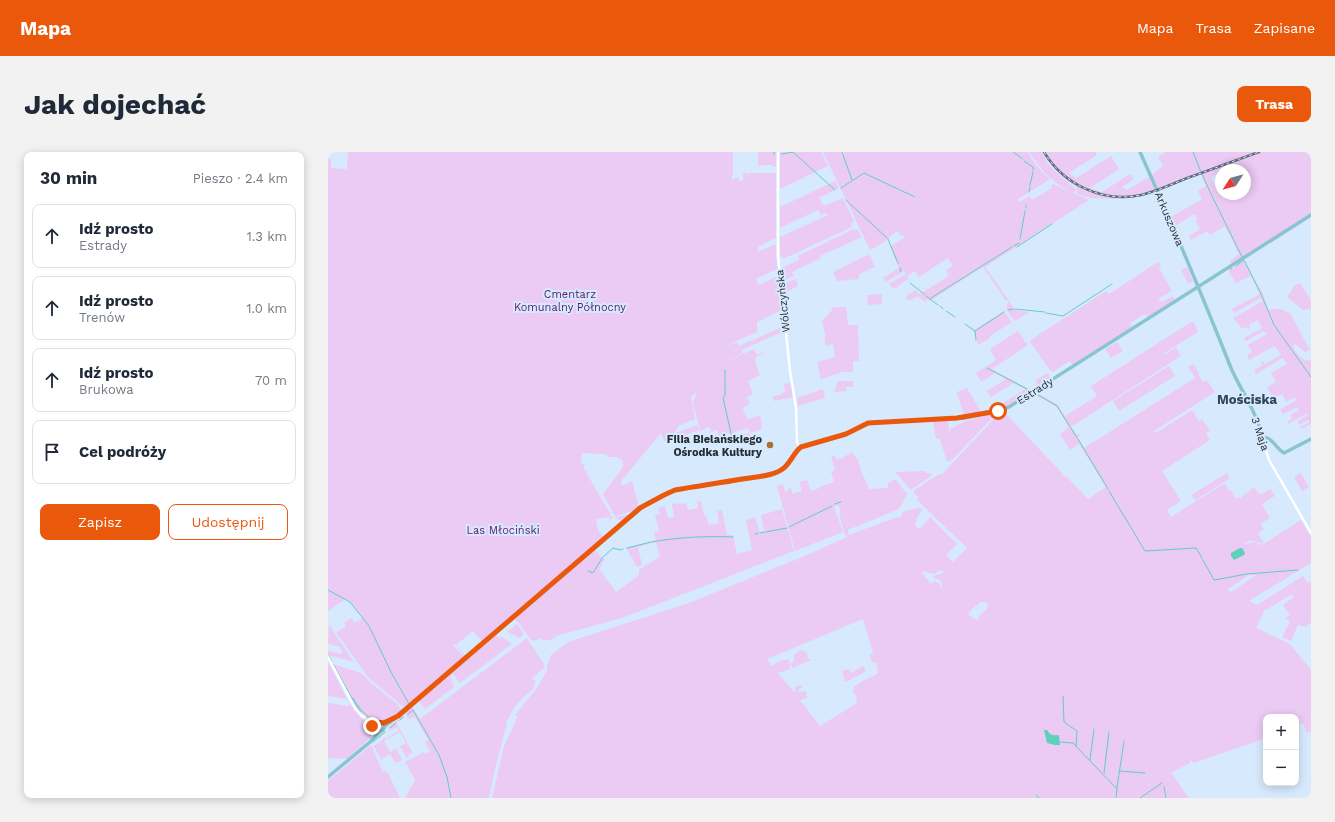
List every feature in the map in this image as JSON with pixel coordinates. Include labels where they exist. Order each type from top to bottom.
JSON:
[{"type":"main road","name":"Arkuszowa","points":[[1140,152],[1198,286]]},
{"type":"main road","name":"Estrady","points":[[799,448],[846,434],[868,423],[964,418],[1009,407],[1311,215]]},
{"type":"main road","name":"3 Maja","points":[[1198,286],[1233,372],[1257,419],[1262,437]]},
{"type":"main road","points":[[1262,437],[1269,438],[1281,452],[1284,453],[1311,439]]},
{"type":"main road","points":[[328,777],[373,739],[378,729],[377,725],[393,720],[645,505],[675,490],[753,478],[779,471],[786,465],[799,448]]},
{"type":"main road","points":[[378,729],[384,730],[383,724]]},
{"type":"street","name":"Wólczyńska","points":[[778,152],[778,256],[790,371],[796,408],[797,442],[799,448]]},
{"type":"street","name":"3 Maja","points":[[1262,437],[1269,460],[1311,533]]},
{"type":"street","points":[[328,657],[355,708],[378,729]]},
{"type":"street","points":[[368,721],[383,724]]},
{"type":"street","points":[[368,721],[374,732],[373,739]]},
{"type":"green space","points":[[348,152],[733,152],[732,180],[734,180],[734,178],[739,178],[739,181],[743,181],[743,173],[747,173],[748,179],[748,173],[776,173],[776,238],[759,246],[757,252],[776,244],[777,269],[756,279],[759,285],[778,276],[782,310],[757,322],[757,332],[726,346],[737,342],[739,346],[784,326],[784,331],[742,350],[743,353],[719,365],[754,349],[757,355],[763,352],[764,353],[757,356],[755,361],[760,375],[748,381],[753,394],[747,397],[750,404],[744,407],[743,410],[748,419],[760,415],[762,429],[750,433],[748,428],[719,437],[717,430],[711,432],[709,427],[700,431],[693,403],[697,391],[690,398],[692,401],[695,419],[680,425],[673,434],[697,425],[699,430],[665,442],[661,433],[621,481],[622,486],[632,481],[639,507],[635,511],[630,511],[616,516],[631,514],[624,521],[619,520],[613,513],[603,494],[623,467],[623,461],[617,457],[607,457],[607,455],[604,454],[582,453],[581,464],[584,465],[584,470],[587,471],[587,474],[611,515],[607,516],[613,517],[610,520],[609,517],[596,519],[598,530],[603,537],[607,536],[474,650],[482,641],[473,631],[456,645],[466,656],[472,651],[465,657],[454,643],[453,645],[465,658],[407,707],[401,705],[368,677],[336,632],[346,627],[344,623],[352,618],[354,623],[363,618],[350,601],[346,599],[328,611],[328,159],[331,159],[331,168],[347,169]]},
{"type":"green space","points":[[758,152],[777,152],[776,167],[773,167],[772,165],[761,165],[760,167],[758,165]]},
{"type":"green space","points":[[780,152],[821,152],[828,166],[780,189]]},
{"type":"green space","points":[[823,152],[841,152],[842,154],[845,152],[1028,152],[1038,167],[1050,179],[1018,199],[1020,202],[1029,196],[1032,200],[1052,188],[1051,185],[1053,184],[1089,200],[985,267],[1007,298],[1009,298],[1006,301],[983,267],[930,301],[928,299],[925,302],[918,296],[909,301],[905,297],[915,290],[920,294],[949,276],[946,270],[953,266],[948,258],[919,277],[915,271],[907,276],[908,279],[894,289],[889,284],[906,274],[904,271],[886,282],[883,278],[899,268],[890,247],[905,237],[904,235],[901,236],[898,231],[889,237],[888,240],[870,250]]},
{"type":"green space","points":[[1029,152],[1042,152],[1049,165],[1075,188],[1076,191],[1074,193],[1060,186],[1043,171]]},
{"type":"green space","points":[[1043,152],[1052,164],[1070,181],[1090,191],[1128,197],[1128,199],[1091,198],[1077,194],[1077,187],[1067,181],[1051,165]]},
{"type":"green space","points":[[1045,152],[1095,152],[1097,155],[1069,173],[1076,178],[1111,156],[1119,169],[1090,188],[1102,192],[1130,174],[1134,179],[1122,187],[1127,190],[1149,177],[1155,190],[1124,196],[1108,194],[1093,190],[1066,176]]},
{"type":"green space","points":[[1166,152],[1311,152],[1311,214],[1232,264],[1230,261],[1239,254],[1225,226],[1210,235],[1207,231],[1191,240],[1189,236],[1200,229],[1195,220],[1198,219],[1195,214],[1175,226],[1171,217],[1202,199],[1198,191],[1206,186],[1201,174],[1203,172],[1158,188],[1152,174],[1163,166],[1158,157]]},
{"type":"green space","points":[[835,181],[839,188],[819,198],[824,206],[843,198],[854,221],[851,223],[852,227],[783,259],[780,255],[780,237],[828,215],[826,213],[821,215],[818,210],[780,228],[780,207]]},
{"type":"green space","points":[[854,229],[859,231],[862,237],[820,256],[821,258],[792,272],[794,276],[782,281],[781,268],[799,260],[798,256]]},
{"type":"green space","points":[[869,254],[875,267],[859,274],[859,279],[837,281],[833,272]]},
{"type":"green space","points":[[1244,260],[1263,294],[1268,309],[1280,309],[1290,313],[1310,350],[1305,352],[1295,344],[1293,347],[1305,360],[1311,360],[1311,424],[1301,429],[1300,427],[1310,422],[1308,420],[1299,425],[1297,421],[1307,416],[1306,414],[1288,424],[1287,422],[1292,419],[1290,415],[1299,410],[1297,407],[1283,414],[1280,409],[1296,401],[1295,397],[1286,402],[1282,394],[1273,399],[1267,387],[1276,382],[1271,373],[1287,364],[1283,358],[1256,374],[1254,370],[1263,365],[1261,362],[1263,361],[1265,364],[1281,355],[1275,346],[1249,360],[1247,355],[1252,352],[1248,345],[1267,334],[1264,331],[1246,341],[1244,338],[1262,328],[1258,320],[1249,325],[1250,328],[1248,329],[1246,327],[1242,329],[1233,318],[1263,301],[1261,298],[1234,313],[1232,309],[1260,294],[1251,276],[1236,283],[1229,272],[1229,270]]},
{"type":"green space","points":[[1158,262],[1161,266],[1159,268],[1172,291],[1158,299],[1162,302],[1173,296],[1175,300],[1147,317],[1145,314],[1130,323],[1132,327],[1072,365],[1070,361],[1053,372],[1050,370],[1030,342],[1032,339],[1106,291],[1109,294]]},
{"type":"green space","points":[[1187,267],[1193,281],[1188,284],[1181,270]]},
{"type":"green space","points":[[796,279],[798,286],[785,293],[783,284]]},
{"type":"green space","points":[[1300,283],[1311,301],[1311,309],[1303,310],[1287,297],[1295,285]]},
{"type":"green space","points":[[882,294],[882,304],[868,305],[867,295]]},
{"type":"green space","points":[[1010,300],[1010,303],[1015,310],[1029,312],[1015,321],[1007,308]]},
{"type":"green space","points":[[833,307],[846,307],[848,325],[858,325],[859,361],[853,361],[853,372],[841,372],[821,380],[817,362],[835,357],[833,344],[825,346],[825,335],[822,321]]},
{"type":"green space","points":[[1004,311],[1012,322],[978,345],[974,330]]},
{"type":"green space","points":[[1191,322],[1194,322],[1198,332],[1163,354],[1164,355],[1176,347],[1181,356],[1071,427],[1077,435],[1079,434],[1080,436],[1078,438],[1084,448],[1195,378],[1188,367],[1194,364],[1203,382],[1207,380],[1215,392],[1154,431],[1156,433],[1192,410],[1199,421],[1202,419],[1210,431],[1206,434],[1210,440],[1162,471],[1181,501],[1167,510],[1171,517],[1225,483],[1229,491],[1231,490],[1236,499],[1239,497],[1240,498],[1254,487],[1258,493],[1262,494],[1270,489],[1275,496],[1262,504],[1270,518],[1260,524],[1264,529],[1258,533],[1264,543],[1249,541],[1244,544],[1254,542],[1262,545],[1301,520],[1311,537],[1311,563],[1249,601],[1257,605],[1303,576],[1308,583],[1311,581],[1311,623],[1305,627],[1298,625],[1291,641],[1282,637],[1290,621],[1285,618],[1290,615],[1283,605],[1294,597],[1292,594],[1266,610],[1265,609],[1256,628],[1290,644],[1311,670],[1311,732],[1307,733],[1303,723],[1299,724],[1299,714],[1263,714],[1263,739],[1194,763],[1191,760],[1190,763],[1171,773],[1189,798],[492,798],[504,746],[518,716],[515,715],[537,688],[547,671],[547,665],[551,655],[567,643],[689,603],[797,559],[799,565],[798,559],[847,537],[844,533],[839,514],[841,513],[838,505],[834,507],[843,532],[795,551],[777,486],[783,484],[785,492],[788,492],[787,489],[791,488],[793,494],[802,491],[799,482],[807,480],[811,491],[834,482],[831,472],[835,470],[831,457],[835,455],[836,459],[840,459],[852,452],[857,459],[858,458],[861,471],[869,489],[888,488],[888,483],[895,479],[907,494],[899,509],[848,530],[849,535],[897,517],[900,518],[903,512],[920,508],[922,509],[917,517],[915,525],[919,529],[930,517],[957,544],[946,555],[953,562],[967,548],[917,500],[918,497],[913,492],[939,474],[942,474],[993,420],[1005,413],[1064,477],[1066,476],[1088,499],[1106,487],[1079,444],[1070,450],[1060,434],[1069,427],[1057,407],[1034,394],[1036,393],[1057,404],[1065,416],[1097,396],[1091,386]],"holes":[[[941,570],[944,572],[933,577],[941,581],[943,591],[939,583],[935,581],[930,583],[922,573],[923,571],[933,574]],[[1249,575],[1256,575],[1231,592],[1227,590]],[[981,602],[986,602],[988,606],[977,620],[968,614]],[[863,619],[873,653],[870,655],[872,663],[876,662],[878,674],[862,681],[854,687],[853,692],[856,696],[857,703],[820,726],[800,700],[807,698],[806,691],[799,692],[799,689],[803,687],[801,685],[794,687],[796,690],[795,693],[778,673],[790,669],[789,659],[779,661],[772,666],[767,659]]]},
{"type":"green space","points":[[1018,331],[1024,339],[1024,342],[1025,341],[1028,345],[992,369],[1030,390],[1035,387],[1037,383],[1035,380],[1048,373],[1050,376],[1048,380],[1011,404],[999,409],[997,407],[1025,389],[1013,383],[991,397],[987,391],[1006,379],[995,373],[981,382],[976,373],[996,360],[990,349]]},
{"type":"green space","points":[[1117,342],[1123,351],[1111,358],[1105,349]]},
{"type":"green space","points":[[1169,366],[1175,376],[1119,411],[1113,401]]},
{"type":"green space","points":[[838,381],[853,381],[853,387],[846,387],[846,391],[834,392]]},
{"type":"green space","points":[[791,383],[793,397],[774,401],[772,396],[781,395],[781,393],[785,392],[784,384]]},
{"type":"green space","points":[[967,388],[981,412],[964,415],[957,392]]},
{"type":"green space","points":[[823,389],[825,398],[798,406],[797,398]]},
{"type":"green space","points":[[994,414],[994,416],[952,460],[947,462],[940,439],[936,439],[933,421],[948,421],[950,432],[950,429],[968,420]]},
{"type":"green space","points":[[749,433],[751,437],[724,445],[723,441]]},
{"type":"green space","points":[[925,471],[925,473],[930,473],[932,475],[911,490],[895,472]]},
{"type":"green space","points":[[1227,473],[1230,478],[1196,500],[1191,495]]},
{"type":"green space","points":[[1301,473],[1309,487],[1302,491],[1294,477]]},
{"type":"green space","points":[[701,501],[704,515],[706,515],[709,525],[719,523],[717,511],[722,510],[727,535],[733,535],[737,554],[752,550],[746,520],[755,517],[760,533],[764,531],[761,515],[782,509],[794,551],[622,618],[556,636],[551,640],[542,640],[541,638],[534,641],[531,640],[518,622],[514,619],[595,550],[602,558],[605,559],[599,569],[616,592],[639,575],[639,570],[658,558],[657,557],[660,557],[656,542],[638,547],[642,565],[637,567],[626,548],[656,540],[654,533],[659,531],[655,515],[660,514],[658,508],[665,506],[668,518],[674,517],[672,504],[686,503],[688,510],[698,508],[697,502]]},
{"type":"green space","points":[[513,620],[496,635],[499,638],[504,638],[512,644],[460,683],[453,674],[450,677],[455,686],[447,676]]},
{"type":"green space","points":[[517,624],[524,634],[520,638],[507,632]]},
{"type":"green space","points":[[329,625],[354,662],[328,655],[328,651],[343,654],[340,647],[328,644]]},
{"type":"green space","points":[[527,638],[545,665],[543,669],[531,679],[535,680],[533,689],[517,704],[509,719],[506,720],[507,723],[489,798],[405,798],[415,780],[405,762],[424,752],[426,754],[430,752],[425,742],[428,740],[415,717],[409,719],[406,715],[406,711],[412,706],[420,719]]},
{"type":"green space","points":[[801,650],[807,653],[808,659],[811,660],[792,668],[791,663],[794,661],[794,655]]},
{"type":"green space","points":[[328,662],[347,699],[328,696]]},
{"type":"green space","points":[[333,664],[361,673],[396,703],[401,711],[399,715],[387,721],[376,722],[359,712]]},
{"type":"green space","points":[[863,666],[866,670],[862,674],[845,682],[842,671],[849,669],[851,673]]},
{"type":"green space","points":[[444,678],[451,682],[454,687],[425,709],[419,701]]},
{"type":"green space","points":[[328,703],[348,706],[350,704],[357,714],[370,727],[371,732],[372,728],[372,735],[370,738],[347,759],[328,758]]},
{"type":"green space","points":[[402,716],[405,717],[397,722],[397,724],[413,753],[408,755],[409,757],[407,758],[399,747],[406,743],[400,732],[393,736],[391,734],[399,731],[397,727],[390,732],[390,729],[388,728]]},
{"type":"green space","points":[[389,735],[391,737],[384,741],[390,752],[397,748],[402,760],[395,763],[390,754],[381,760],[374,746],[385,738],[386,739],[389,737]]},
{"type":"green space","points":[[371,745],[383,772],[386,771],[388,773],[400,798],[328,798],[328,781]]},
{"type":"shaded area","points":[[1242,548],[1245,553],[1244,555],[1234,560],[1231,553]]},
{"type":"shaded area","points":[[1044,730],[1047,730],[1052,735],[1059,735],[1060,745],[1047,743]]},
{"type":"waterway","points":[[782,154],[793,152],[835,190]]},
{"type":"waterway","points":[[842,152],[852,180]]},
{"type":"waterway","points":[[1013,152],[1023,159]]},
{"type":"waterway","points":[[1193,152],[1201,172]]},
{"type":"waterway","points":[[1024,161],[1033,167],[1033,170]]},
{"type":"waterway","points":[[1030,185],[1033,172]]},
{"type":"waterway","points":[[841,188],[864,173],[915,197]]},
{"type":"waterway","points":[[1202,174],[1242,257]]},
{"type":"waterway","points":[[1029,192],[1030,187]]},
{"type":"waterway","points":[[846,200],[887,238]]},
{"type":"waterway","points":[[1020,239],[1025,211]]},
{"type":"waterway","points":[[1017,247],[1052,224]]},
{"type":"waterway","points":[[888,239],[898,263]]},
{"type":"waterway","points":[[1014,246],[1019,243]]},
{"type":"waterway","points":[[931,298],[1012,247]]},
{"type":"waterway","points":[[1236,266],[1244,260],[1274,325],[1311,377]]},
{"type":"waterway","points":[[900,268],[901,272]]},
{"type":"waterway","points":[[910,283],[924,294]]},
{"type":"waterway","points":[[1046,313],[1063,316],[1112,284]]},
{"type":"waterway","points":[[926,296],[938,305]]},
{"type":"waterway","points":[[940,306],[943,309]]},
{"type":"waterway","points":[[1008,310],[1013,309]]},
{"type":"waterway","points":[[1015,309],[1045,312]]},
{"type":"waterway","points":[[946,311],[955,317]]},
{"type":"waterway","points":[[975,331],[1004,312]]},
{"type":"waterway","points":[[965,324],[975,331],[976,340]]},
{"type":"waterway","points":[[987,368],[1031,391]]},
{"type":"waterway","points":[[725,370],[725,377]]},
{"type":"waterway","points":[[725,378],[725,395],[723,398],[731,433]]},
{"type":"waterway","points":[[1035,393],[1057,406],[1070,427]]},
{"type":"waterway","points":[[1071,428],[1077,438]]},
{"type":"waterway","points":[[1078,439],[1108,489]]},
{"type":"waterway","points":[[1109,491],[1145,551],[1196,548],[1202,558]]},
{"type":"waterway","points":[[835,504],[841,502]]},
{"type":"waterway","points":[[789,527],[832,506]]},
{"type":"waterway","points":[[766,532],[787,528]]},
{"type":"waterway","points":[[760,533],[764,532]]},
{"type":"waterway","points":[[652,542],[692,537],[733,537]]},
{"type":"waterway","points":[[627,548],[651,542]]},
{"type":"waterway","points":[[588,571],[593,573],[602,558],[613,548],[623,549]]},
{"type":"waterway","points":[[1203,560],[1214,580],[1247,574],[1298,570]]},
{"type":"waterway","points":[[328,590],[350,602],[369,626],[391,672],[409,704]]},
{"type":"waterway","points":[[329,656],[332,662]]},
{"type":"waterway","points":[[333,664],[361,712]]},
{"type":"waterway","points":[[1063,696],[1064,722],[1077,731],[1076,746]]},
{"type":"waterway","points":[[353,698],[369,718],[373,720],[383,721],[395,716]]},
{"type":"waterway","points":[[408,714],[413,710],[439,755],[447,777],[451,798]]},
{"type":"waterway","points":[[400,720],[403,717]]},
{"type":"waterway","points":[[390,728],[396,723]]},
{"type":"waterway","points":[[1090,760],[1094,729]]},
{"type":"waterway","points":[[373,742],[385,732]]},
{"type":"waterway","points":[[1104,773],[1109,732]]},
{"type":"waterway","points":[[1117,788],[1124,741]]},
{"type":"waterway","points":[[1060,742],[1073,743],[1117,789],[1116,798]]},
{"type":"waterway","points":[[1119,771],[1145,773]]},
{"type":"waterway","points":[[1140,798],[1162,783]]},
{"type":"waterway","points":[[1164,787],[1166,798]]},
{"type":"waterway","points":[[1036,795],[1039,798]]},
{"type":"railway","points":[[1044,152],[1052,164],[1073,182],[1099,194],[1127,197],[1154,191],[1259,152]]},
{"type":"place","name":"Filia Bielańskiego Ośrodka Kultury","points":[[770,445]]},
{"type":"district","name":"Mościska","points":[[1247,399]]},
{"type":"route","points":[[372,726],[368,721],[384,723],[393,720],[640,508],[664,495],[675,490],[753,478],[782,470],[799,448],[846,434],[868,423],[964,418],[998,411]]},
{"type":"park label","name":"Cmentarz Komunalny Północny","points":[[570,300]]},
{"type":"park label","name":"Las Młociński","points":[[503,530]]}]
